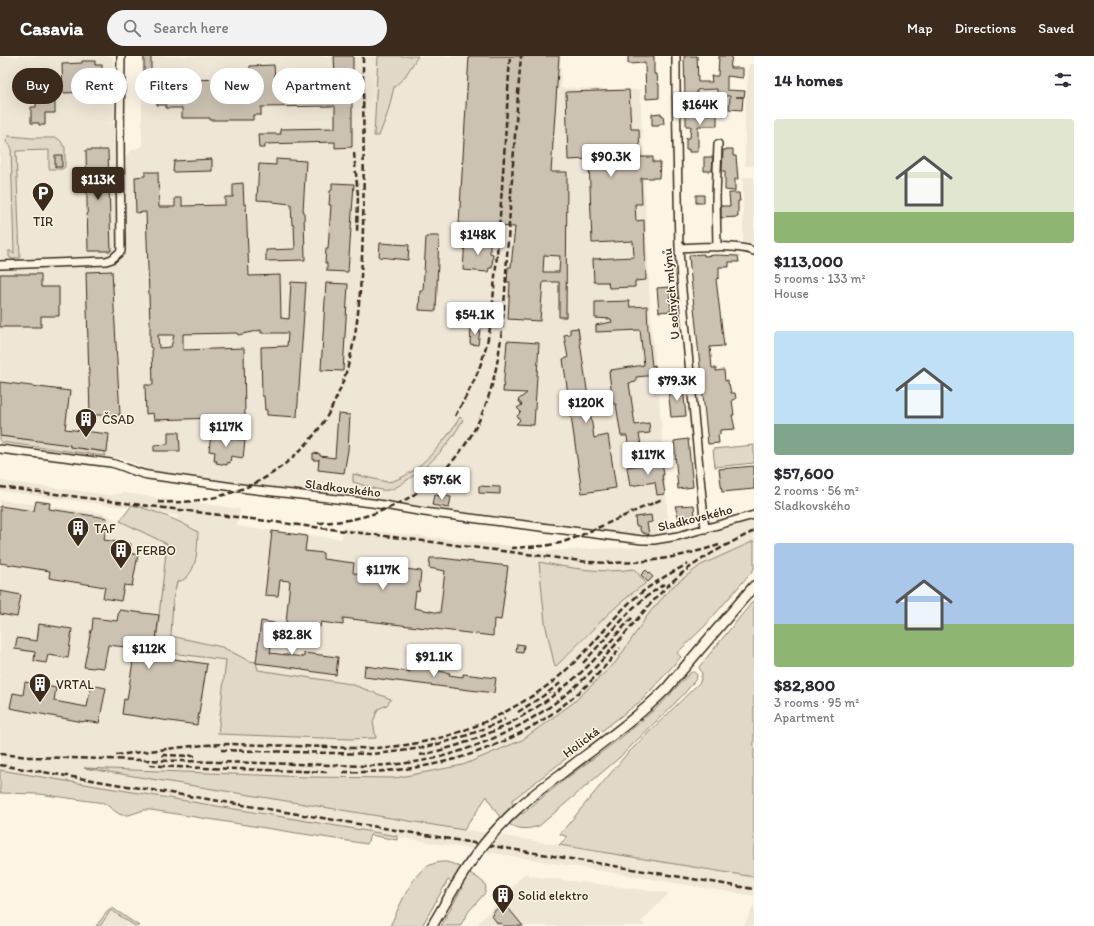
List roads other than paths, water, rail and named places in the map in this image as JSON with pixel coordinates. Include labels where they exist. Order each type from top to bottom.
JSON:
[{"type":"street","points":[[0,265],[106,261],[112,260],[120,251],[121,56]]},
{"type":"street","name":"U solných mlýnů","points":[[676,56],[679,248],[705,529]]},
{"type":"street","points":[[716,247],[718,144]]},
{"type":"street","points":[[679,248],[738,247],[754,251]]},
{"type":"street","name":"Sladkovského","points":[[0,449],[111,463],[139,474],[248,489],[379,504],[424,512],[642,540],[665,539],[754,515]]},
{"type":"street","name":"Holická","points":[[432,926],[470,862],[504,821],[538,791],[626,724],[658,697],[754,586]]},
{"type":"railway","points":[[158,502],[187,502],[229,494],[268,476],[288,461],[306,444],[322,425],[334,403],[352,350],[356,331],[360,293],[364,156],[363,56]]},
{"type":"railway","points":[[455,416],[476,376],[488,340],[490,329],[500,214],[510,56]]},
{"type":"railway","points":[[318,523],[347,520],[376,513],[415,494],[453,461],[472,434],[486,404],[495,373],[501,341],[521,56]]},
{"type":"railway","points":[[354,153],[358,195],[357,233]]},
{"type":"railway","points":[[0,487],[589,562],[623,563],[655,560],[686,554],[719,545]]},
{"type":"railway","points":[[511,548],[544,546],[560,543],[577,537],[662,499]]},
{"type":"railway","points":[[0,754],[29,757],[370,766],[420,761],[455,753],[511,730],[562,698],[590,673],[649,605],[683,572],[702,559],[754,531]]},
{"type":"railway","points":[[116,755],[219,744],[382,748],[437,739],[468,729],[498,716],[546,687],[596,640],[627,605],[656,582],[688,564]]},
{"type":"railway","points":[[583,663],[633,608],[664,584]]},
{"type":"railway","points":[[420,755],[467,742],[490,733],[532,710],[572,681],[590,664],[633,617]]},
{"type":"railway","points":[[343,772],[383,771],[423,766],[461,757],[497,744],[532,727],[564,705],[593,679],[620,648]]},
{"type":"railway","points":[[518,712],[562,682]]},
{"type":"railway","points":[[221,750],[370,754],[388,753],[439,744],[489,727],[505,719]]},
{"type":"railway","points":[[162,755],[196,756]]},
{"type":"railway","points":[[0,765],[754,889]]},
{"type":"railway","points":[[150,765],[329,772]]},
{"type":"place","name":"TIR","points":[[43,212]]},
{"type":"place","name":"ČSAD","points":[[86,438]]},
{"type":"place","name":"TAF","points":[[78,548]]},
{"type":"place","name":"FERBO","points":[[121,570]]},
{"type":"place","name":"VRTAL","points":[[40,704]]},
{"type":"place","name":"Solid elektro","points":[[503,914]]}]
